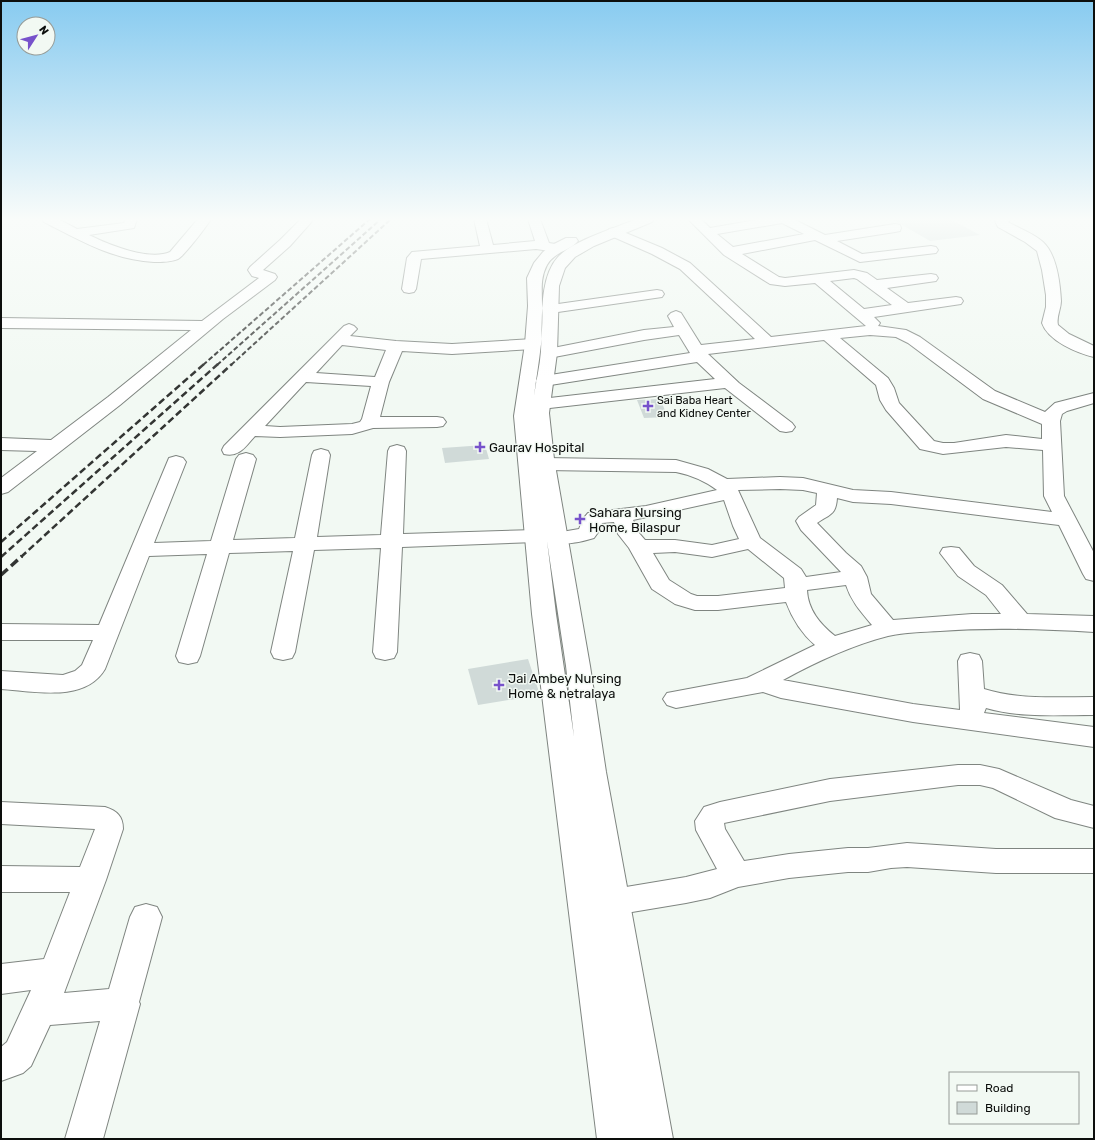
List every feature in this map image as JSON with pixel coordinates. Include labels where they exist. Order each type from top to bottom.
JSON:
[{"type":"street","points":[[1,488],[114,401],[270,277],[256,272]]},
{"type":"street","points":[[410,289],[413,272]]},
{"type":"street","points":[[537,272],[534,278],[541,348],[542,393],[540,425],[545,464],[546,529],[544,614],[616,1139]]},
{"type":"street","points":[[557,272],[554,277],[551,309],[541,348],[527,380],[523,416],[546,529],[578,666],[592,772],[654,1139]]},
{"type":"street","points":[[692,272],[768,342]]},
{"type":"street","points":[[763,272],[779,282],[854,274],[862,276],[904,307]]},
{"type":"street","points":[[1049,272],[1054,293],[1053,308],[1049,321],[1050,327],[1065,338],[1094,352]]},
{"type":"street","points":[[818,278],[880,330]]},
{"type":"street","points":[[874,285],[931,278]]},
{"type":"street","points":[[551,309],[658,294]]},
{"type":"street","points":[[861,314],[956,300]]},
{"type":"street","points":[[1,322],[207,326]]},
{"type":"street","points":[[339,340],[396,346],[452,349],[541,348],[644,335],[680,323],[700,353],[728,382],[753,404],[786,427]]},
{"type":"street","points":[[188,656],[220,547],[239,454],[250,430],[351,326]]},
{"type":"street","points":[[542,393],[596,374],[700,353],[768,342],[880,330],[907,336],[989,395],[1052,421]]},
{"type":"street","points":[[827,335],[882,382],[885,386],[888,400],[892,406],[927,445],[932,448],[946,449],[1005,441],[1052,446]]},
{"type":"street","points":[[369,423],[381,382],[396,346]]},
{"type":"street","points":[[302,377],[381,382]]},
{"type":"street","points":[[542,393],[728,382]]},
{"type":"street","points":[[1094,398],[1061,407],[1054,412],[1052,421],[1054,496],[1094,574]]},
{"type":"street","points":[[250,430],[280,432],[352,429],[361,428],[369,423],[438,422]]},
{"type":"street","points":[[1,444],[54,446]]},
{"type":"street","points":[[385,652],[397,451]]},
{"type":"street","points":[[283,652],[321,455]]},
{"type":"street","points":[[1,680],[57,684],[76,681],[84,677],[93,669],[176,462]]},
{"type":"street","points":[[545,464],[676,466],[695,471],[728,489],[742,528],[752,542],[793,574],[797,579],[796,590],[812,630],[821,639],[833,646]]},
{"type":"street","points":[[142,550],[392,541],[546,529],[587,534],[593,519],[596,517],[621,516],[646,512],[728,489],[788,484],[803,484],[865,497],[891,498],[1067,520]]},
{"type":"street","points":[[827,489],[826,508],[806,521],[808,526],[838,558],[853,570],[860,594],[866,604],[888,628]]},
{"type":"street","points":[[621,516],[629,534],[639,547],[660,584],[683,599],[695,602],[718,603],[796,590],[856,577]]},
{"type":"street","points":[[639,547],[675,546],[712,551],[752,542]]},
{"type":"street","points":[[951,553],[966,571],[994,590],[1020,621]]},
{"type":"street","points":[[676,699],[740,690],[753,686],[776,673],[846,640],[888,628],[907,625],[972,621],[1094,624]]},
{"type":"street","points":[[1,632],[108,632]]},
{"type":"street","points":[[970,661],[973,721]]},
{"type":"street","points":[[762,682],[781,689],[808,695],[913,713],[1094,737]]},
{"type":"street","points":[[972,694],[996,702],[1021,705],[1094,706]]},
{"type":"street","points":[[736,876],[711,830],[710,821],[714,815],[830,790],[958,775],[980,774],[1014,785],[1065,810],[1094,817]]},
{"type":"street","points":[[1,813],[105,818],[109,822],[109,829],[91,880],[40,1010],[19,1054],[11,1061],[1,1064]]},
{"type":"street","points":[[614,902],[686,890],[710,885],[736,876],[796,866],[907,855],[996,861],[1094,861]]},
{"type":"street","points":[[1,879],[91,880]]},
{"type":"street","points":[[84,1139],[123,1004],[146,917]]},
{"type":"street","points":[[1,979],[55,973]]},
{"type":"street","points":[[40,1010],[123,1004]]},
{"type":"building","points":[[660,399],[668,417],[644,418],[637,400]]},
{"type":"building","points":[[485,445],[489,459],[445,463],[442,448]]},
{"type":"building","points":[[528,659],[540,695],[478,705],[468,669]]},
{"type":"railway","points":[[203,365],[309,272]]},
{"type":"railway","points":[[217,365],[321,272]]},
{"type":"railway","points":[[231,365],[333,272]]},
{"type":"railway","points":[[1,542],[204,364]]},
{"type":"railway","points":[[1,557],[218,364]]},
{"type":"railway","points":[[21,557],[232,364]]},
{"type":"railway","points":[[1,575],[22,556]]},
{"type":"place","name":"Sai Baba Heart and Kidney Center","points":[[648,406]]},
{"type":"place","name":"Gaurav Hospital","points":[[480,447]]},
{"type":"place","name":"Sahara Nursing Home, Bilaspur","points":[[580,519]]},
{"type":"place","name":"Jai Ambey Nursing Home & netralaya","points":[[499,685]]}]
